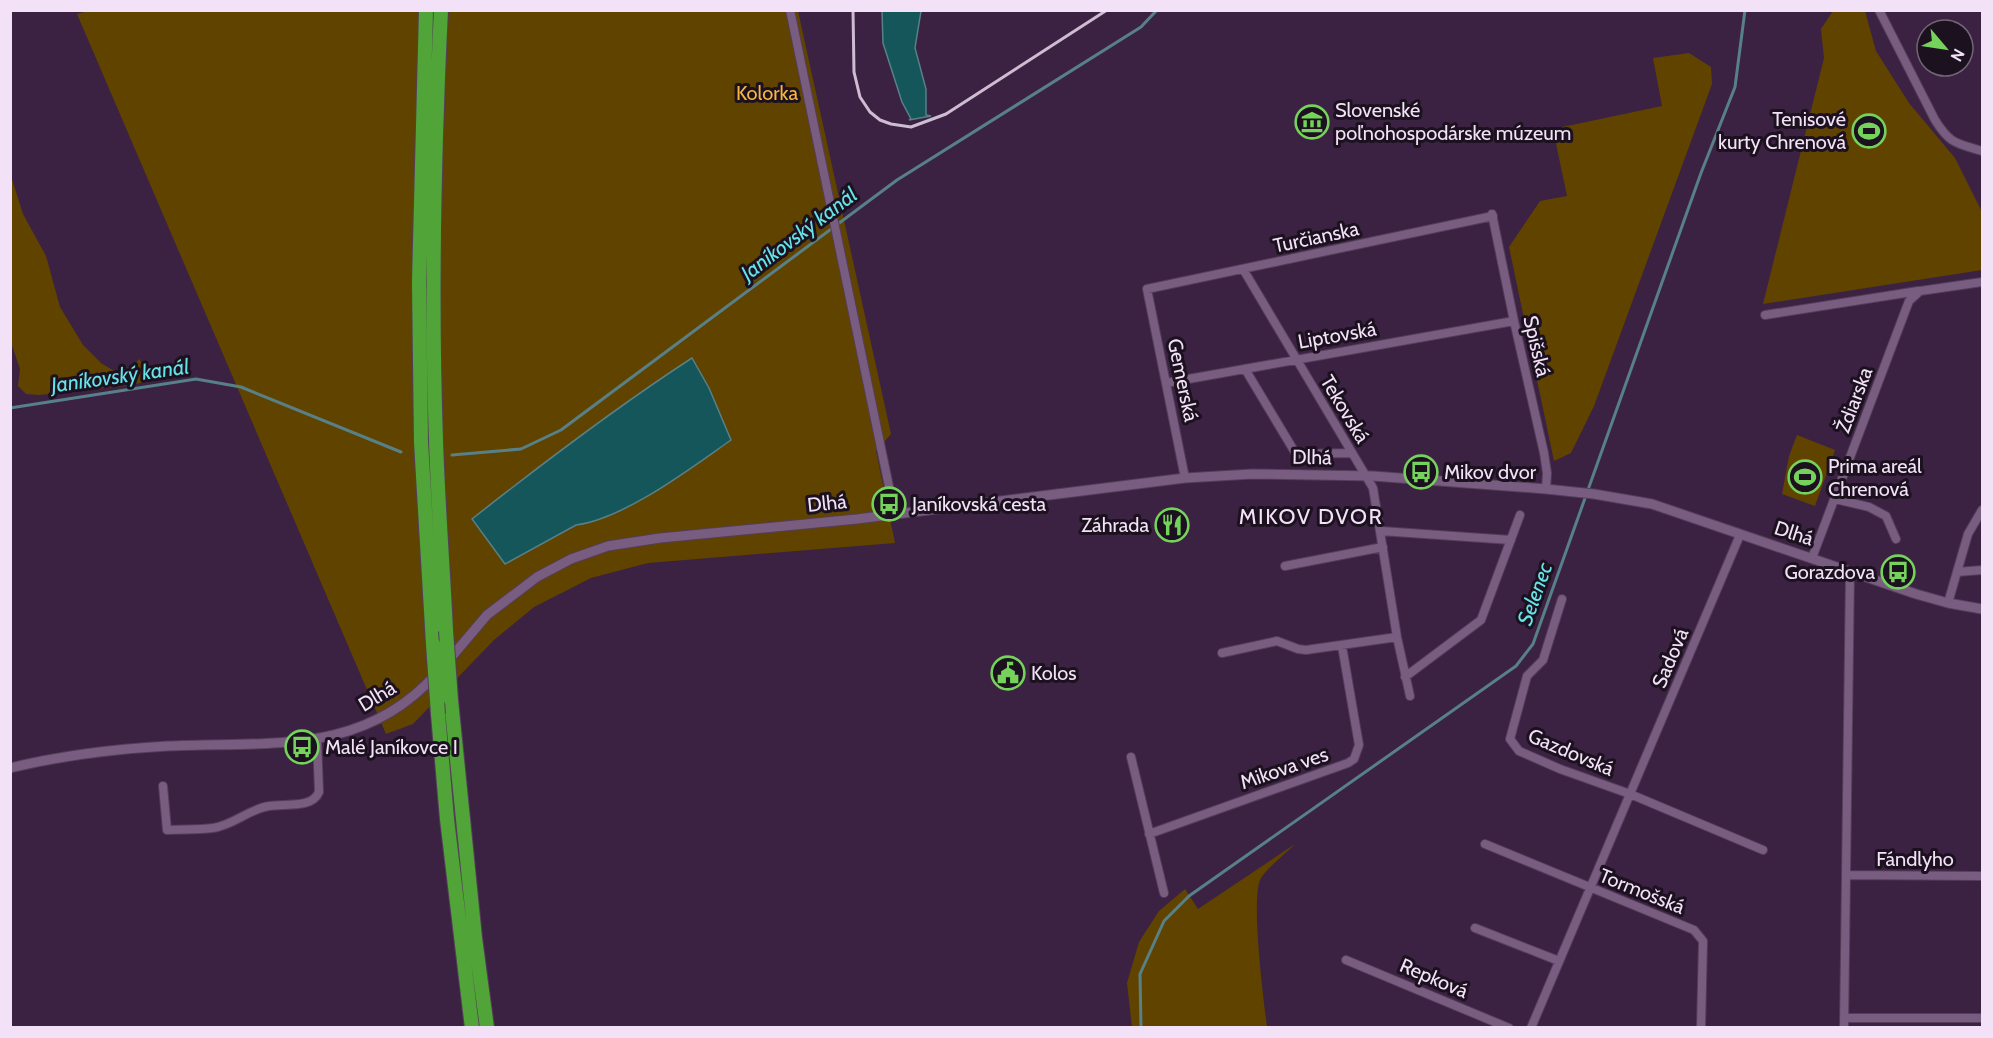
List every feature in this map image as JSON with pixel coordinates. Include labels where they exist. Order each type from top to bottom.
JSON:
[{"type":"highway","points":[[426,10],[419,282],[421,442],[433,644],[447,819],[472,1028]]},
{"type":"highway","points":[[441,10],[435,190],[436,440],[451,700],[487,1028]]},
{"type":"street","points":[[790,10],[892,501],[901,512]]},
{"type":"street","points":[[1879,10],[1945,136],[1956,144],[1983,151]]},
{"type":"street","name":"Turčianska","points":[[1147,289],[1492,214]]},
{"type":"street","name":"Spišská","points":[[1492,214],[1545,460],[1546,489]]},
{"type":"street","name":"Tekovská","points":[[1243,269],[1373,488],[1396,637],[1410,696]]},
{"type":"street","points":[[1765,315],[1983,282]]},
{"type":"street","name":"Gemerská","points":[[1147,289],[1185,478]]},
{"type":"street","name":"Ždiarska","points":[[1812,558],[1909,301],[1920,291]]},
{"type":"street","name":"Liptovská","points":[[1166,382],[1514,321]]},
{"type":"street","points":[[1245,369],[1296,454],[1352,453]]},
{"type":"street","name":"Dlhá","points":[[10,768],[71,755],[117,749],[317,739],[350,732],[388,715],[427,685],[487,615],[537,578],[572,559],[608,546],[660,538],[857,519],[1185,478],[1252,474],[1365,476],[1594,494],[1652,504],[1948,603],[1983,609]]},
{"type":"street","points":[[1834,499],[1869,507],[1886,516],[1896,539]]},
{"type":"street","points":[[1948,603],[1968,534],[1983,510]]},
{"type":"street","points":[[1406,677],[1481,620],[1520,514]]},
{"type":"street","points":[[1381,531],[1511,540]]},
{"type":"street","name":"Sadová","points":[[1531,1028],[1740,535]]},
{"type":"street","points":[[1285,566],[1383,547]]},
{"type":"street","points":[[1957,572],[1983,570]]},
{"type":"street","points":[[1844,1028],[1850,571]]},
{"type":"street","name":"Gazdovská","points":[[1562,599],[1543,660],[1527,676],[1510,739],[1519,752],[1630,794]]},
{"type":"street","points":[[1222,653],[1277,641],[1306,650],[1396,637]]},
{"type":"street","name":"Mikova ves","points":[[1149,834],[1354,759],[1359,745],[1342,646]]},
{"type":"street","points":[[163,786],[167,830],[213,828],[228,824],[262,807],[307,802],[315,798],[319,792],[317,739]]},
{"type":"street","points":[[1131,757],[1164,893]]},
{"type":"street","points":[[1630,794],[1763,850]]},
{"type":"street","name":"Tormošská","points":[[1485,844],[1694,930],[1703,941],[1701,1028]]},
{"type":"street","name":"Fándlyho","points":[[1847,875],[1983,876]]},
{"type":"street","points":[[1475,928],[1559,961]]},
{"type":"street","name":"Repková","points":[[1346,960],[1509,1028]]},
{"type":"street","points":[[1844,1018],[1983,1018]]},
{"type":"green space","name":"Kolorka","points":[[92,10],[798,11],[891,434],[876,451],[895,543],[648,563],[591,578],[534,607],[494,640],[413,724],[386,734],[77,14]]},
{"type":"green space","name":"Tenisové kurty Chrenová","points":[[1833,11],[1865,11],[1876,51],[1909,103],[1955,158],[1981,210],[1982,270],[1763,304],[1824,58],[1821,29]]},
{"type":"green space","points":[[1689,53],[1711,67],[1712,84],[1594,406],[1571,453],[1554,461],[1509,247],[1540,201],[1567,196],[1553,129],[1662,106],[1653,58]]},
{"type":"green space","points":[[10,173],[23,214],[46,256],[60,307],[83,345],[101,363],[114,371],[123,371],[133,366],[139,359],[156,380],[124,386],[39,395],[26,394],[18,386],[20,369],[10,340]]},
{"type":"green space","name":"Prima areál Chrenová","points":[[1797,435],[1835,450],[1815,506],[1782,494],[1789,456]]},
{"type":"green space","points":[[1295,844],[1264,874],[1258,889],[1257,926],[1267,1027],[1132,1027],[1127,983],[1139,942],[1159,911],[1185,889],[1198,909]]},
{"type":"shaded area","points":[[882,11],[921,11],[915,48],[926,89],[926,115],[931,116],[909,120],[911,119],[902,102],[883,43]]},
{"type":"shaded area","points":[[692,358],[709,388],[731,440],[677,478],[636,503],[595,521],[576,525],[505,564],[472,519],[580,436]]},
{"type":"waterway","name":"Janíkovský kanál","points":[[452,455],[521,449],[561,430],[897,180],[1141,27],[1157,10]]},
{"type":"waterway","name":"Selenec","points":[[1141,1028],[1140,974],[1164,921],[1189,896],[1516,666],[1533,644],[1701,173],[1735,87],[1745,10]]},
{"type":"waterway","name":"Janíkovský kanál","points":[[10,408],[196,379],[241,387],[401,452]]},
{"type":"railway","points":[[853,10],[854,72],[860,97],[870,112],[880,120],[911,127],[946,114],[1107,10]]},
{"type":"place","name":"Slovenské poľnohospodárske múzeum","points":[[1312,122]]},
{"type":"place","name":"Tenisové kurty Chrenová","points":[[1869,131]]},
{"type":"place","name":"Mikov dvor","points":[[1421,472]]},
{"type":"place","name":"Prima areál Chrenová","points":[[1805,477]]},
{"type":"place","name":"Janíkovská cesta","points":[[889,504]]},
{"type":"place","name":"Záhrada","points":[[1172,525]]},
{"type":"place","name":"Gorazdova","points":[[1898,572]]},
{"type":"place","name":"Kolos","points":[[1008,673]]},
{"type":"place","name":"Malé Janíkovce I","points":[[302,747]]},
{"type":"district","name":"MIKOV DVOR","points":[[1311,516]]}]
